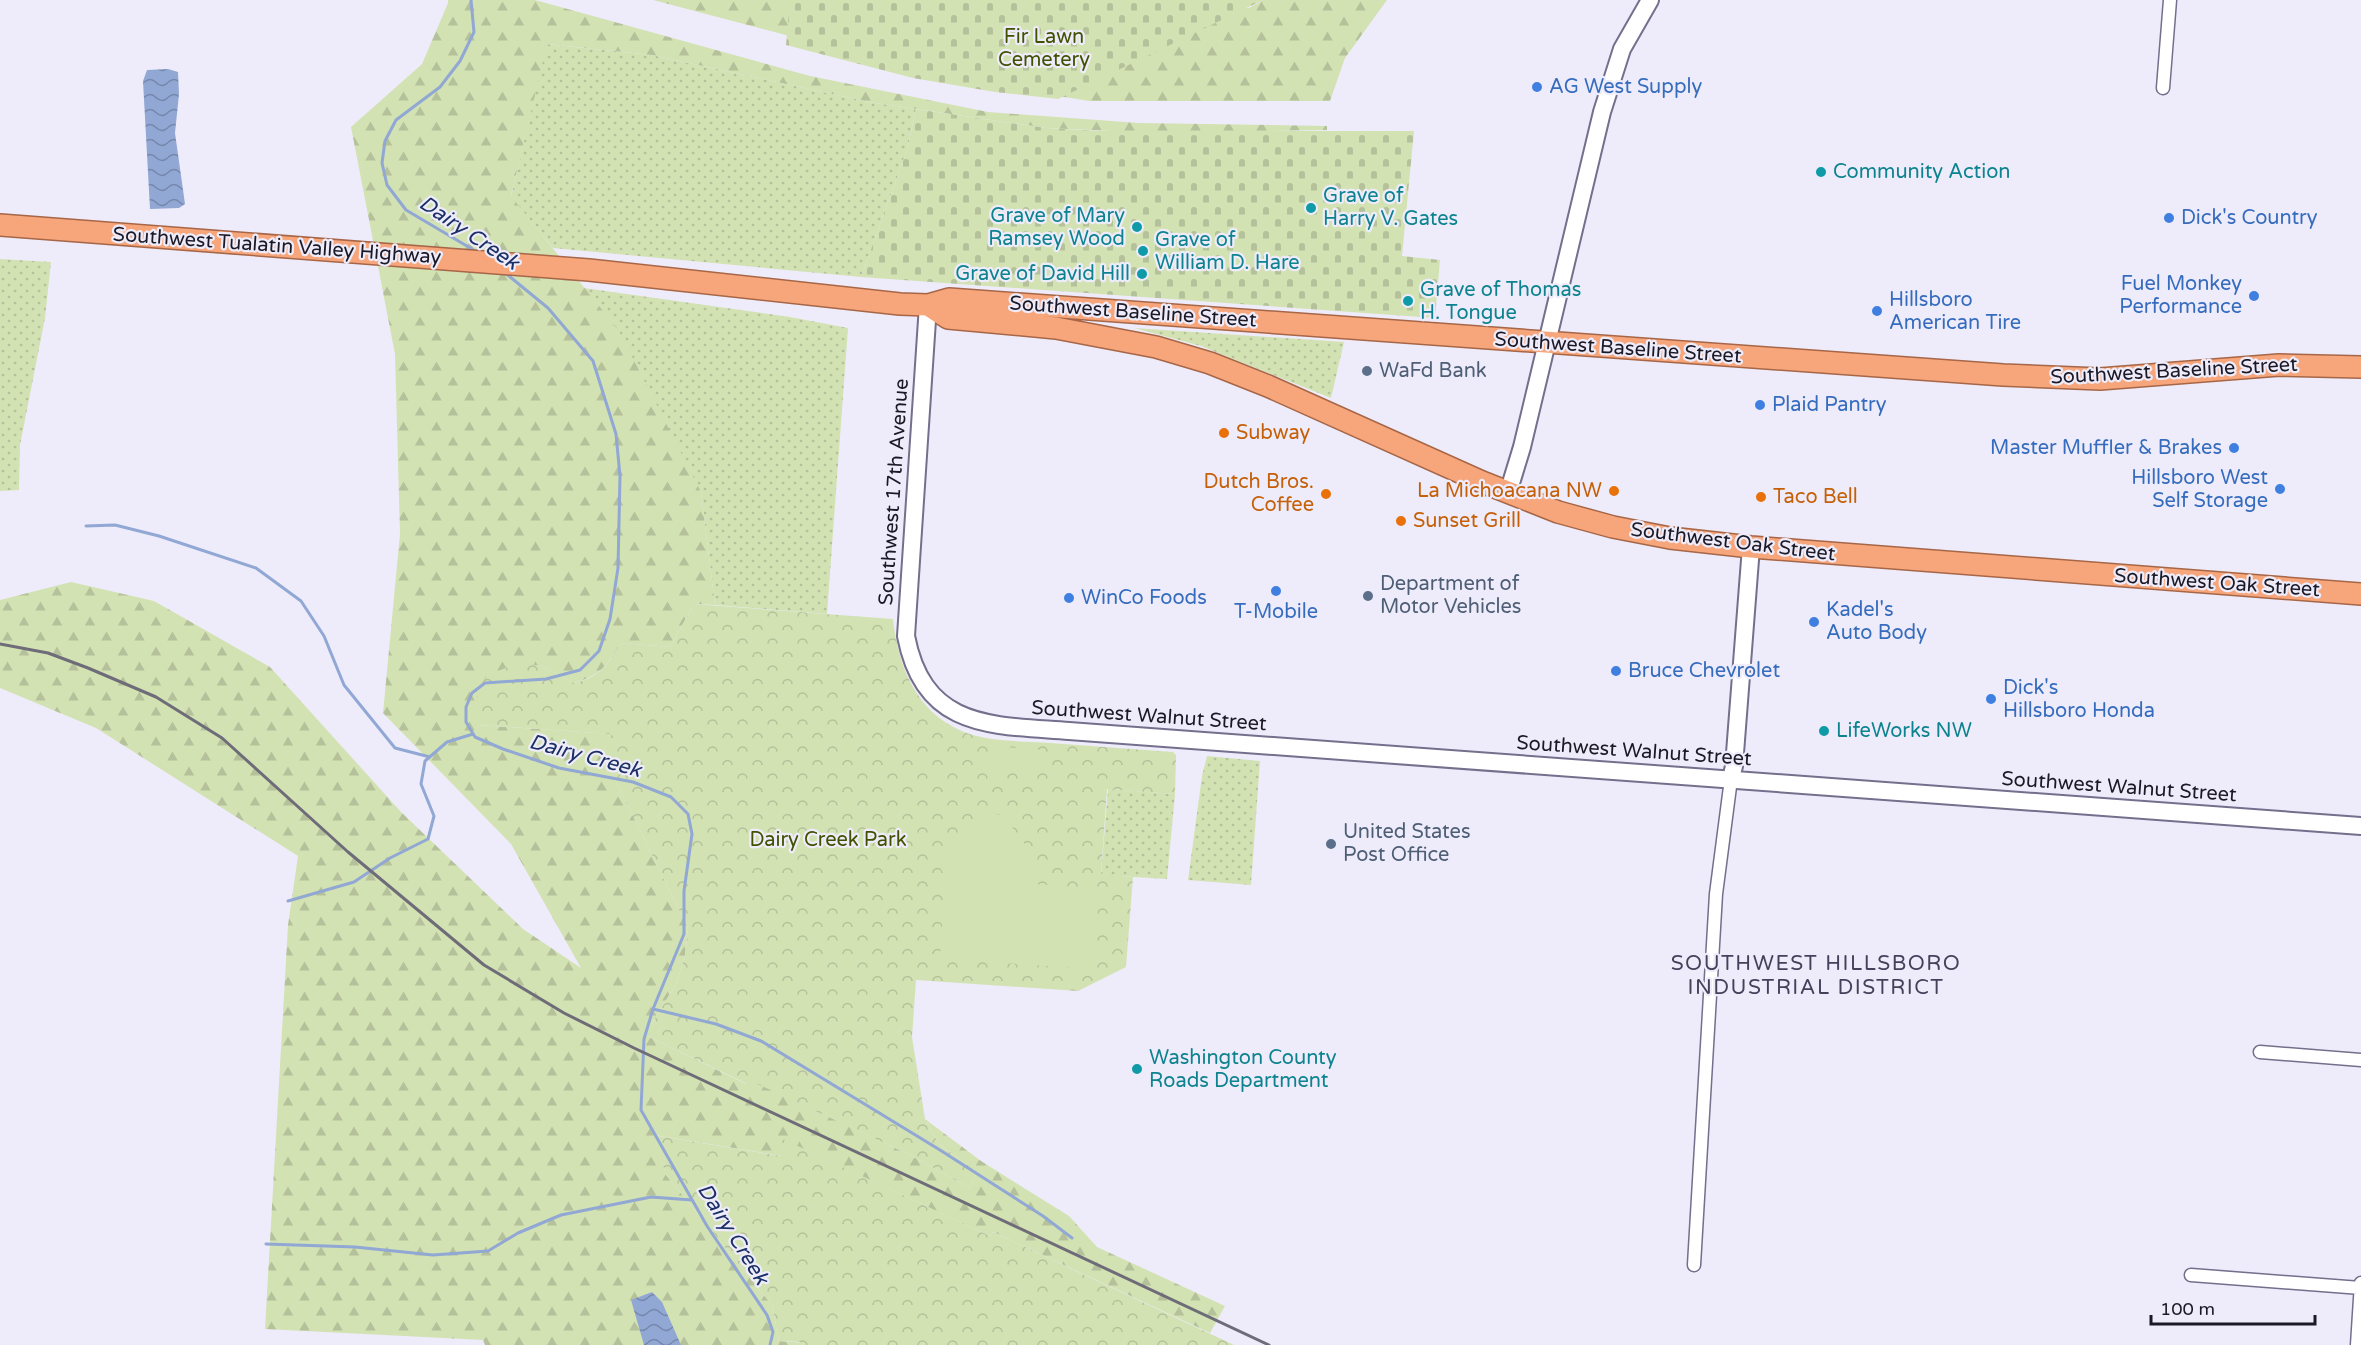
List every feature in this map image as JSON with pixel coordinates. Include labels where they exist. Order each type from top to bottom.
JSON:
[{"type":"highway","name":"Southwest Tualatin Valley Highway","points":[[0,225],[589,270]]},
{"type":"highway","name":"Southwest Baseline Street","points":[[589,270],[859,300],[928,305],[949,298],[2073,379],[2148,376],[2279,365],[2361,367]]},
{"type":"highway","name":"Southwest Oak Street","points":[[928,305],[948,318],[1056,328],[1155,347],[1210,363],[1289,394],[1508,493],[1558,512],[1613,527],[1670,538],[1750,547],[2361,594]]},
{"type":"street","points":[[1508,493],[1522,447],[1602,112],[1622,49],[1650,0]]},
{"type":"street","points":[[2163,88],[2170,0]]},
{"type":"street","name":"Southwest 17th Avenue","points":[[920,678],[909,653],[906,625],[928,305]]},
{"type":"street","points":[[1695,1265],[1716,894],[1727,799],[1734,763],[1750,547]]},
{"type":"street","name":"Southwest Walnut Street","points":[[920,678],[939,701],[957,714],[977,722],[1000,726],[2361,826]]},
{"type":"street","points":[[2260,1052],[2361,1060]]},
{"type":"street","points":[[2191,1275],[2361,1288]]},
{"type":"street","points":[[2357,1345],[2361,1283]]},
{"type":"green space","points":[[448,0],[535,0],[810,76],[988,112],[1139,123],[1327,126],[1327,130],[1154,133],[1046,128],[869,102],[652,55],[547,44],[511,196],[619,331],[701,492],[715,605],[694,604],[670,647],[621,643],[602,669],[583,680],[574,683],[540,665],[478,725],[613,734],[602,753],[688,928],[685,956],[676,984],[645,1035],[746,1084],[749,1079],[908,1154],[970,1188],[977,1172],[939,1144],[925,1119],[981,1161],[1069,1216],[1097,1247],[1225,1306],[1210,1333],[993,1232],[990,1236],[771,1134],[782,1156],[654,1135],[666,1175],[772,1305],[779,1341],[832,1345],[485,1345],[483,1340],[265,1329],[288,925],[298,856],[96,728],[0,688],[0,600],[71,582],[154,601],[270,667],[401,812],[523,929],[581,968],[511,844],[383,713],[400,534],[395,354],[351,127],[422,64]]},
{"type":"green space","points":[[653,0],[961,0],[1249,8],[1263,0],[1387,0],[1345,58],[1330,101],[1089,101],[949,78]]},
{"type":"green space","name":"Fir Lawn Cemetery","points":[[790,0],[1263,0],[1058,99],[995,92],[913,78],[786,45]]},
{"type":"green space","points":[[546,44],[652,55],[869,102],[916,109],[907,150],[861,277],[553,248],[511,197]]},
{"type":"green space","points":[[916,109],[1046,128],[1101,131],[1414,131],[1402,256],[1440,260],[1435,318],[861,277],[907,150]]},
{"type":"green space","points":[[0,259],[51,262],[45,318],[20,445],[19,490],[0,491]]},
{"type":"green space","points":[[584,288],[790,317],[848,328],[827,614],[715,605],[701,492]]},
{"type":"green space","points":[[1134,328],[1344,342],[1331,398],[1201,346]]},
{"type":"green space","name":"Dairy Creek Park","points":[[694,604],[893,619],[899,654],[912,686],[933,713],[947,724],[964,732],[995,739],[1173,752],[1176,755],[1175,794],[1107,789],[1101,874],[1133,877],[1126,967],[1078,991],[916,980],[912,1037],[925,1119],[939,1144],[977,1172],[970,1188],[908,1154],[749,1080],[747,1084],[645,1035],[676,984],[685,956],[688,928],[602,753],[612,734],[478,725],[477,690],[488,675],[513,665],[540,665],[574,683],[583,680],[602,669],[621,643],[670,647]]},
{"type":"green space","points":[[993,746],[1041,750],[1039,775],[991,771]]},
{"type":"green space","points":[[1207,756],[1260,761],[1251,885],[1188,880],[1202,776]]},
{"type":"green space","points":[[1108,789],[1175,794],[1167,879],[1101,875]]},
{"type":"green space","points":[[988,813],[1003,815],[1044,870],[1034,884],[1099,889],[1094,969],[940,959],[945,877],[936,859]]},
{"type":"green space","points":[[770,1133],[990,1236],[993,1232],[1234,1345],[800,1345],[800,1342],[779,1341],[772,1305],[666,1175],[653,1135],[781,1156]]},
{"type":"water","points":[[168,69],[178,72],[179,94],[175,133],[185,204],[179,208],[150,209],[143,81],[147,70]]},
{"type":"water","points":[[652,1292],[662,1302],[681,1345],[644,1345],[631,1300]]},
{"type":"waterway","name":"Dairy Creek","points":[[471,0],[474,32],[460,61],[440,87],[396,120],[385,141],[382,163],[387,185],[406,210],[477,252]]},
{"type":"waterway","name":"Dairy Creek","points":[[504,272],[548,308],[593,361],[616,434],[620,476],[618,568],[610,619],[599,651],[580,670],[546,679],[485,683],[472,693],[466,707],[466,722],[475,737],[503,749],[559,768],[633,782],[671,797],[688,814],[692,834],[684,891],[684,934],[653,1009],[644,1039],[641,1110],[707,1226],[767,1315],[773,1332],[770,1345]]},
{"type":"waterway","points":[[86,526],[115,525],[159,536],[256,568],[301,601],[324,636],[344,685],[395,748],[430,757]]},
{"type":"waterway","points":[[288,901],[354,882],[390,858],[428,839],[434,816],[421,784],[425,761],[447,742],[473,734]]},
{"type":"waterway","points":[[653,1009],[716,1024],[761,1041],[940,1150],[1043,1216],[1072,1238]]},
{"type":"waterway","points":[[266,1244],[355,1247],[433,1255],[488,1251],[518,1233],[561,1215],[651,1197],[692,1200]]},
{"type":"railway","points":[[0,644],[48,653],[88,668],[156,697],[222,738],[348,852],[484,965],[564,1013],[634,1048],[1269,1345]]},
{"type":"place","name":"AG West Supply","points":[[1537,87]]},
{"type":"place","name":"Community Action","points":[[1821,172]]},
{"type":"place","name":"Grave of Harry V. Gates","points":[[1311,208]]},
{"type":"place","name":"Dick's Country","points":[[2169,218]]},
{"type":"place","name":"Grave of Mary Ramsey Wood","points":[[1137,227]]},
{"type":"place","name":"Grave of William D. Hare","points":[[1143,251]]},
{"type":"place","name":"Grave of David Hill","points":[[1142,274]]},
{"type":"place","name":"Fuel Monkey Performance","points":[[2254,296]]},
{"type":"place","name":"Grave of Thomas H. Tongue","points":[[1408,301]]},
{"type":"place","name":"Hillsboro American Tire","points":[[1877,311]]},
{"type":"place","name":"WaFd Bank","points":[[1367,371]]},
{"type":"place","name":"Plaid Pantry","points":[[1760,405]]},
{"type":"place","name":"Subway","points":[[1224,433]]},
{"type":"place","name":"Master Muffler & Brakes","points":[[2234,448]]},
{"type":"place","name":"Hillsboro West Self Storage","points":[[2280,489]]},
{"type":"place","name":"La Michoacana NW","points":[[1614,491]]},
{"type":"place","name":"Dutch Bros. Coffee","points":[[1326,494]]},
{"type":"place","name":"Taco Bell","points":[[1761,497]]},
{"type":"place","name":"Sunset Grill","points":[[1401,521]]},
{"type":"place","name":"T-Mobile","points":[[1276,591]]},
{"type":"place","name":"Department of Motor Vehicles","points":[[1368,596]]},
{"type":"place","name":"WinCo Foods","points":[[1069,598]]},
{"type":"place","name":"Kadel's Auto Body","points":[[1814,622]]},
{"type":"place","name":"Bruce Chevrolet","points":[[1616,671]]},
{"type":"place","name":"Dick's Hillsboro Honda","points":[[1991,699]]},
{"type":"place","name":"LifeWorks NW","points":[[1824,731]]},
{"type":"place","name":"United States Post Office","points":[[1331,844]]},
{"type":"place","name":"Washington County Roads Department","points":[[1137,1069]]},
{"type":"district","name":"SOUTHWEST HILLSBORO INDUSTRIAL DISTRICT","points":[[1816,975]]}]
